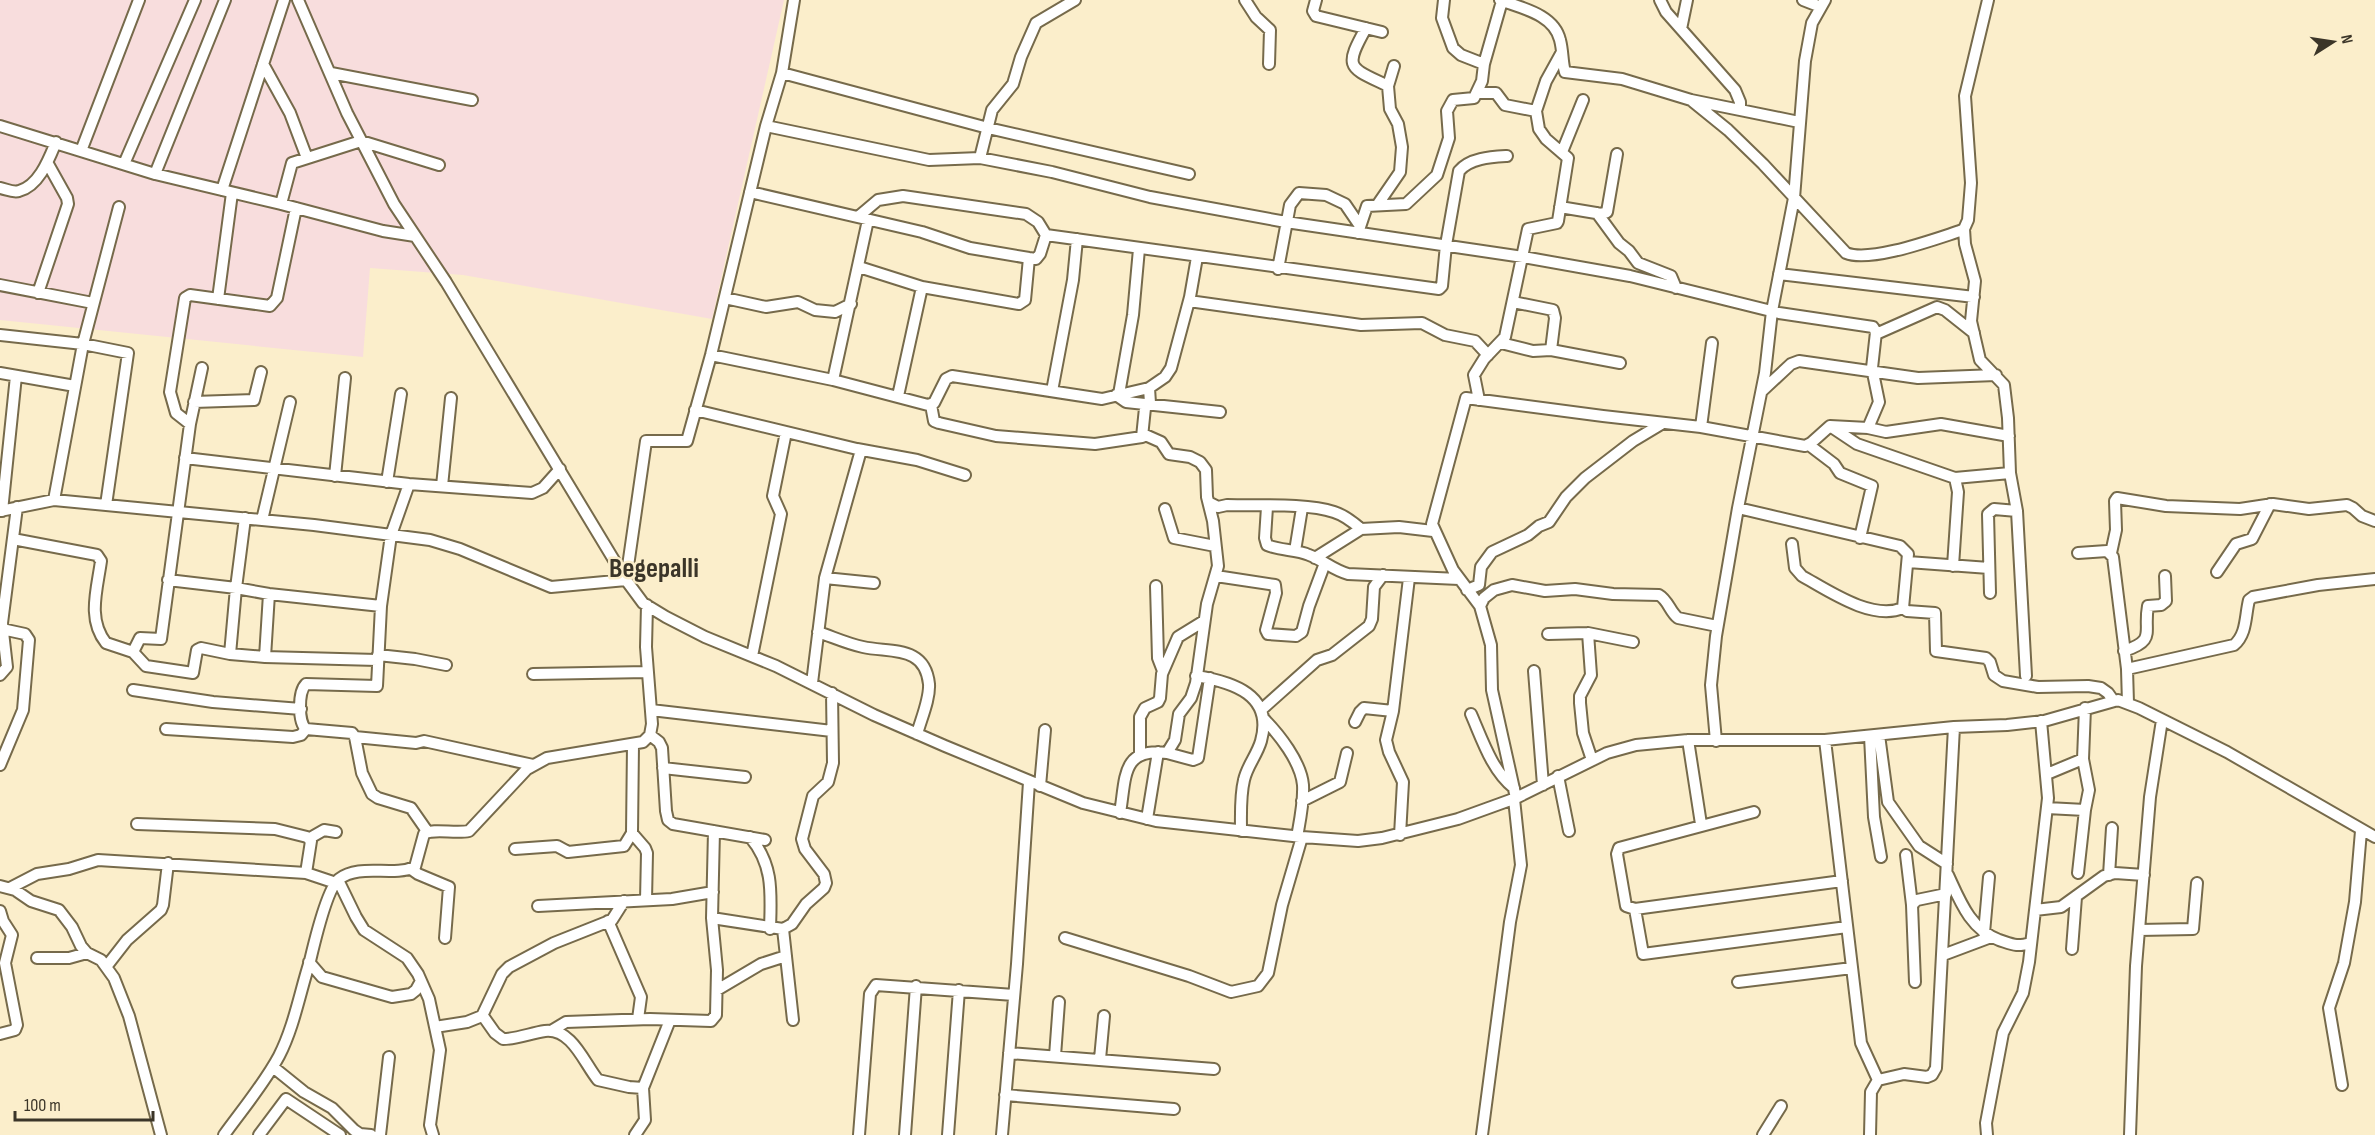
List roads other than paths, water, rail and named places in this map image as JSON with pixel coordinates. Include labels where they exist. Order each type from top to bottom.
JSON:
[{"type":"street","points":[[81,151],[139,0]]},
{"type":"street","points":[[124,164],[195,0]]},
{"type":"street","points":[[154,174],[225,0]]},
{"type":"street","points":[[218,299],[227,191],[263,64],[284,0]]},
{"type":"street","points":[[298,0],[362,141],[394,204],[446,282],[596,532],[627,580],[647,605],[705,637],[812,683],[917,734],[1035,784],[1083,803],[1147,819],[1241,831],[1358,841],[1401,835],[1458,819],[1543,784],[1607,753],[1636,745],[1688,740],[1825,740],[1954,727],[2007,725],[2041,721],[2112,700],[2128,703],[2227,752],[2375,837]]},
{"type":"street","points":[[627,580],[646,441],[687,441],[711,355],[766,126],[782,73],[794,0]]},
{"type":"street","points":[[980,158],[992,110],[1013,84],[1021,57],[1036,23],[1075,0]]},
{"type":"street","points":[[1245,0],[1256,17],[1270,30],[1269,64]]},
{"type":"street","points":[[1316,0],[1314,15],[1382,32]]},
{"type":"street","points":[[1444,0],[1442,18],[1453,48],[1461,55],[1484,64]]},
{"type":"street","points":[[1359,229],[1365,207],[1378,204],[1406,204],[1435,179],[1449,135],[1448,111],[1455,99],[1472,99],[1477,93],[1482,81],[1484,64],[1501,0],[1542,16],[1558,33],[1564,69],[1568,73],[1634,82],[1691,100],[1799,122]]},
{"type":"street","points":[[1660,0],[1666,12],[1736,90],[1740,109]]},
{"type":"street","points":[[1681,29],[1687,0]]},
{"type":"street","points":[[1716,741],[1711,685],[1717,627],[1753,437],[1772,311],[1794,198],[1799,122],[1809,38],[1812,23],[1823,3],[1803,0]]},
{"type":"street","points":[[1988,0],[1965,96],[1971,183],[1970,211],[1964,229],[1965,244],[1975,280],[1971,321],[1981,362],[2004,385],[2010,473],[2017,511],[2026,676]]},
{"type":"street","points":[[1366,28],[1353,52],[1352,66],[1357,71],[1388,86]]},
{"type":"street","points":[[1479,400],[1473,378],[1488,355],[1504,337],[1528,229],[1557,223],[1568,158],[1547,141],[1540,132],[1536,111],[1546,81],[1562,52]]},
{"type":"street","points":[[263,64],[290,113],[307,158]]},
{"type":"street","points":[[1378,204],[1398,176],[1402,148],[1398,124],[1390,109],[1388,86],[1394,66]]},
{"type":"street","points":[[331,73],[471,100]]},
{"type":"street","points":[[782,73],[988,128],[1189,174]]},
{"type":"street","points":[[1477,93],[1496,93],[1504,105],[1536,111]]},
{"type":"street","points":[[1562,152],[1583,100]]},
{"type":"street","points":[[1691,100],[1728,130],[1843,251],[1854,256],[1903,249],[1964,229]]},
{"type":"street","points":[[0,126],[154,174],[383,231],[415,236]]},
{"type":"street","points":[[766,126],[929,159],[980,158],[1052,172],[1150,197],[1286,222],[1359,229],[1630,276],[1772,311],[1870,326],[1875,329],[1876,334],[1872,371],[1880,402],[1868,428]]},
{"type":"street","points":[[281,204],[292,163],[362,141],[439,165]]},
{"type":"street","points":[[0,188],[14,191],[23,189],[40,175],[48,164],[56,142]]},
{"type":"street","points":[[1560,207],[1605,213],[1608,209],[1617,154]]},
{"type":"street","points":[[1046,235],[1439,290],[1442,286],[1446,245],[1460,169],[1485,158],[1507,156]]},
{"type":"street","points":[[38,293],[68,204],[48,164]]},
{"type":"street","points":[[750,192],[926,233],[970,248],[1035,259],[1039,256],[1046,235]]},
{"type":"street","points":[[1278,269],[1291,202],[1301,193],[1329,196],[1344,204],[1359,229]]},
{"type":"street","points":[[833,380],[859,267],[863,218],[878,200],[906,196],[1026,214],[1038,222],[1046,235]]},
{"type":"street","points":[[54,500],[83,344],[119,207]]},
{"type":"street","points":[[190,424],[176,413],[170,392],[184,298],[190,295],[267,307],[275,302],[296,208]]},
{"type":"street","points":[[1597,213],[1619,243],[1629,250],[1638,263],[1671,276],[1676,288]]},
{"type":"street","points":[[1052,391],[1073,280],[1077,239]]},
{"type":"street","points":[[1117,395],[1133,315],[1139,249]]},
{"type":"street","points":[[1149,388],[1150,403],[1145,408],[1141,437],[1098,444],[996,435],[936,422],[931,405],[946,380],[952,376],[1102,399],[1149,388],[1165,376],[1172,366],[1189,301],[1197,257]]},
{"type":"street","points":[[859,267],[922,287],[1021,304],[1025,300],[1029,258]]},
{"type":"street","points":[[1779,274],[1974,297]]},
{"type":"street","points":[[0,285],[93,303]]},
{"type":"street","points":[[898,396],[922,287]]},
{"type":"street","points":[[725,298],[766,307],[798,302],[815,310],[836,312],[851,304]]},
{"type":"street","points":[[1189,301],[1361,326],[1422,323],[1445,335],[1475,341],[1488,355]]},
{"type":"street","points":[[1513,302],[1553,310],[1556,318],[1551,350]]},
{"type":"street","points":[[1876,334],[1937,307],[1945,310],[1974,333]]},
{"type":"street","points":[[0,335],[83,344],[128,354],[106,505]]},
{"type":"street","points":[[1501,343],[1533,351],[1551,350],[1620,363]]},
{"type":"street","points":[[1701,427],[1712,343]]},
{"type":"street","points":[[711,355],[833,380],[931,405]]},
{"type":"street","points":[[1761,391],[1791,364],[1799,361],[1918,378],[1996,375]]},
{"type":"street","points":[[134,652],[140,638],[161,639],[190,424],[202,368]]},
{"type":"street","points":[[194,402],[252,401],[255,398],[261,372]]},
{"type":"street","points":[[0,374],[75,386]]},
{"type":"street","points":[[16,376],[3,468],[1,511],[54,500],[262,520],[430,540],[460,549],[552,587],[627,580]]},
{"type":"street","points":[[335,476],[345,378]]},
{"type":"street","points":[[387,482],[401,394]]},
{"type":"street","points":[[1117,395],[1126,402],[1220,412]]},
{"type":"street","points":[[442,486],[451,398]]},
{"type":"street","points":[[1482,1135],[1510,922],[1521,865],[1515,795],[1492,690],[1491,645],[1480,606],[1459,579],[1433,531],[1432,524],[1466,398],[1701,427],[1809,445],[1834,464],[1840,472],[1872,486],[1860,538]]},
{"type":"street","points":[[262,520],[290,402]]},
{"type":"street","points":[[695,410],[861,450],[917,460],[966,475]]},
{"type":"street","points":[[1479,585],[1481,567],[1492,552],[1549,522],[1566,497],[1585,478],[1633,441],[1663,423]]},
{"type":"street","points":[[1809,445],[1830,426],[1868,428],[1886,432],[1941,424],[2009,436]]},
{"type":"street","points":[[1830,426],[1857,444],[1955,478],[2010,473]]},
{"type":"street","points":[[752,656],[781,514],[773,496],[786,432]]},
{"type":"street","points":[[1143,434],[1161,442],[1169,454],[1190,457],[1200,462],[1206,470],[1207,497],[1210,503],[1218,566],[1210,591],[1191,698],[1179,714],[1175,740],[1162,753],[1147,819]]},
{"type":"street","points":[[812,683],[825,578],[861,450]]},
{"type":"street","points":[[185,458],[387,482],[532,494],[543,488],[560,469]]},
{"type":"street","points":[[1953,566],[1958,492],[1955,478]]},
{"type":"street","points":[[306,729],[303,727],[301,709],[302,687],[309,683],[375,687],[378,682],[381,606],[391,535],[408,484]]},
{"type":"street","points":[[2128,703],[2127,669],[2110,553],[2116,530],[2115,501],[2118,498],[2166,506],[2240,509],[2270,504],[2309,509],[2347,506],[2375,521]]},
{"type":"street","points":[[1210,503],[1218,507],[1302,508],[1334,512],[1361,529]]},
{"type":"street","points":[[2217,572],[2236,544],[2252,539],[2270,504]]},
{"type":"street","points":[[0,675],[7,668],[2,630],[17,507]]},
{"type":"street","points":[[1268,507],[1266,543],[1274,548],[1295,551],[1348,574],[1459,579]]},
{"type":"street","points":[[1295,551],[1302,508]]},
{"type":"street","points":[[1738,508],[1900,546],[1908,554],[1904,608]]},
{"type":"street","points":[[1165,509],[1174,538],[1215,546]]},
{"type":"street","points":[[1990,593],[1989,511],[1994,509],[2017,511]]},
{"type":"street","points":[[230,654],[245,519]]},
{"type":"street","points":[[1216,576],[1275,585],[1276,593],[1266,630],[1268,633],[1296,636],[1302,632],[1320,561],[1361,529],[1399,527],[1433,531]]},
{"type":"street","points":[[13,539],[97,555],[101,561],[94,622],[106,644],[134,652],[146,666],[195,672],[199,648],[265,657],[415,658],[446,665]]},
{"type":"street","points":[[1792,544],[1795,568],[1804,577],[1870,610],[1889,613],[1904,608]]},
{"type":"street","points":[[2078,553],[2108,551],[2110,553]]},
{"type":"street","points":[[1908,562],[1989,568]]},
{"type":"street","points":[[1241,831],[1243,782],[1246,770],[1260,743],[1262,714],[1317,660],[1332,655],[1369,626],[1372,619],[1374,587],[1383,575]]},
{"type":"street","points":[[2124,651],[2139,646],[2144,641],[2147,633],[2148,606],[2164,604],[2165,576]]},
{"type":"street","points":[[825,578],[874,583]]},
{"type":"street","points":[[1401,835],[1403,782],[1386,740],[1393,711],[1409,578]]},
{"type":"street","points":[[2127,669],[2234,645],[2240,640],[2246,623],[2249,600],[2253,597],[2318,585],[2375,579]]},
{"type":"street","points":[[168,580],[381,606]]},
{"type":"street","points":[[1467,590],[1479,585],[1494,590]]},
{"type":"street","points":[[1480,606],[1484,598],[1494,590],[1512,585],[1545,591],[1575,589],[1613,594],[1659,595],[1678,618],[1717,627]]},
{"type":"street","points":[[1156,586],[1158,658],[1163,671]]},
{"type":"street","points":[[265,657],[269,594]]},
{"type":"street","points":[[427,831],[460,833],[469,831],[533,765],[547,758],[633,745],[643,742],[650,735],[652,724],[648,672],[647,605]]},
{"type":"street","points":[[1904,608],[1906,611],[1935,613],[1936,651],[1986,658],[1997,678],[2038,687],[2101,688],[2112,700]]},
{"type":"street","points":[[1140,755],[1140,717],[1145,708],[1158,702],[1160,698],[1163,671],[1178,637],[1204,621]]},
{"type":"street","points":[[0,765],[23,710],[29,640],[25,634],[2,630]]},
{"type":"street","points":[[819,632],[862,647],[911,654],[921,663],[929,687],[917,734]]},
{"type":"street","points":[[1588,633],[1591,675],[1580,699],[1583,733],[1592,760]]},
{"type":"street","points":[[1548,634],[1588,633],[1633,642]]},
{"type":"street","points":[[1534,671],[1543,784]]},
{"type":"street","points":[[533,674],[648,672]]},
{"type":"street","points":[[1065,938],[1190,976],[1231,992],[1258,986],[1268,973],[1282,905],[1300,837],[1303,785],[1301,773],[1254,698],[1226,681],[1196,676]]},
{"type":"street","points":[[1120,813],[1129,766],[1134,758],[1140,755],[1162,753],[1193,760],[1198,758],[1210,678]]},
{"type":"street","points":[[133,690],[213,702],[301,709]]},
{"type":"street","points":[[712,918],[770,929],[783,929],[792,924],[806,904],[824,888],[826,883],[824,874],[805,849],[802,839],[813,796],[828,782],[832,773],[832,693]]},
{"type":"street","points":[[1355,722],[1364,708],[1393,711]]},
{"type":"street","points":[[2078,873],[2089,790],[2083,759],[2085,708]]},
{"type":"street","points":[[651,710],[832,731]]},
{"type":"street","points":[[1471,714],[1486,749],[1515,795]]},
{"type":"street","points":[[2130,1135],[2139,930],[2150,797],[2162,720]]},
{"type":"street","points":[[1988,1135],[1986,1123],[2003,1033],[2023,993],[2029,962],[2047,808],[2047,774],[2041,721]]},
{"type":"street","points":[[1870,1135],[1871,1092],[1878,1080],[1904,1074],[1927,1077],[1935,1072],[1954,727]]},
{"type":"street","points":[[166,729],[293,737],[301,735],[306,729]]},
{"type":"street","points":[[306,729],[348,731],[355,737],[416,743],[424,741],[533,765]]},
{"type":"street","points":[[1002,1135],[1035,784],[1045,730]]},
{"type":"street","points":[[650,735],[659,742],[668,820],[673,824],[765,840]]},
{"type":"street","points":[[1874,735],[1888,802],[1919,846],[1947,868],[1963,907],[1972,920],[1987,935],[2017,947],[2029,962]]},
{"type":"street","points":[[1874,735],[1874,817],[1881,857]]},
{"type":"street","points":[[355,737],[362,772],[372,794],[411,808],[427,831]]},
{"type":"street","points":[[1688,740],[1701,824]]},
{"type":"street","points":[[1825,740],[1861,1043],[1878,1080]]},
{"type":"street","points":[[515,849],[557,846],[568,852],[624,846],[630,840],[632,833],[633,745]]},
{"type":"street","points":[[1302,801],[1340,782],[1347,753]]},
{"type":"street","points":[[2047,774],[2083,759]]},
{"type":"street","points":[[663,768],[745,777]]},
{"type":"street","points":[[1558,777],[1569,831]]},
{"type":"street","points":[[2047,808],[2085,810]]},
{"type":"street","points":[[1754,812],[1701,824],[1617,850],[1626,906],[1635,909],[1842,881]]},
{"type":"street","points":[[137,825],[275,829],[310,838],[324,830],[336,832]]},
{"type":"street","points":[[2109,875],[2112,828]]},
{"type":"street","points":[[411,869],[417,863],[424,834],[427,831]]},
{"type":"street","points":[[483,1016],[495,1033],[503,1039],[551,1031],[566,1022],[638,1019],[711,1021],[716,1015],[717,990],[712,918],[714,831]]},
{"type":"street","points":[[2342,1085],[2329,1008],[2344,963],[2355,902],[2361,831]]},
{"type":"street","points":[[632,833],[647,853],[646,900]]},
{"type":"street","points":[[750,837],[761,850],[767,866],[771,892],[770,929]]},
{"type":"street","points":[[306,873],[310,838]]},
{"type":"street","points":[[1930,854],[1948,843]]},
{"type":"street","points":[[1906,855],[1912,905],[1915,982]]},
{"type":"street","points":[[5,887],[37,874],[69,869],[98,860],[306,873],[337,881],[372,870],[411,869],[449,886],[445,939]]},
{"type":"street","points":[[106,967],[127,940],[161,910],[168,864]]},
{"type":"street","points":[[2035,910],[2061,908],[2092,882],[2109,875],[2144,875]]},
{"type":"street","points":[[1987,935],[1989,878]]},
{"type":"street","points":[[224,1135],[273,1068],[286,1040],[327,902],[337,881]]},
{"type":"street","points":[[337,881],[364,930],[407,958],[429,999],[440,1050],[430,1125],[434,1135]]},
{"type":"street","points":[[2139,930],[2193,929],[2197,883]]},
{"type":"street","points":[[5,887],[31,901],[59,910],[87,953],[101,960],[114,978],[129,1016],[161,1135]]},
{"type":"street","points":[[538,906],[672,899],[713,892]]},
{"type":"street","points":[[1912,905],[1917,900],[1946,894]]},
{"type":"street","points":[[2072,949],[2076,897]]},
{"type":"street","points":[[435,1027],[467,1022],[483,1016],[502,974],[508,967],[554,943],[608,921],[614,917],[624,901]]},
{"type":"street","points":[[1635,909],[1643,954],[1847,927]]},
{"type":"street","points":[[0,911],[12,935],[5,963],[17,1025],[15,1030],[0,1034]]},
{"type":"street","points":[[608,921],[641,997],[638,1019]]},
{"type":"street","points":[[783,929],[793,1020]]},
{"type":"street","points":[[1943,956],[1987,935]]},
{"type":"street","points":[[2017,947],[2031,943]]},
{"type":"street","points":[[37,958],[69,958],[87,953]]},
{"type":"street","points":[[717,990],[761,964],[786,956]]},
{"type":"street","points":[[309,962],[316,973],[322,977],[392,997],[411,994],[421,981]]},
{"type":"street","points":[[1738,982],[1852,968]]},
{"type":"street","points":[[859,1135],[872,988],[879,983],[1014,995]]},
{"type":"street","points":[[905,1135],[916,987]]},
{"type":"street","points":[[948,1135],[959,990]]},
{"type":"street","points":[[1055,1056],[1059,1002]]},
{"type":"street","points":[[1100,1059],[1104,1016]]},
{"type":"street","points":[[635,1135],[645,1120],[644,1088],[670,1020]]},
{"type":"street","points":[[551,1031],[563,1036],[578,1049],[598,1080],[644,1088]]},
{"type":"street","points":[[1009,1053],[1214,1069]]},
{"type":"street","points":[[380,1135],[389,1057]]},
{"type":"street","points":[[273,1068],[304,1092],[332,1108],[354,1130],[360,1134],[371,1135]]},
{"type":"street","points":[[1005,1095],[1174,1109]]},
{"type":"street","points":[[259,1135],[286,1099],[340,1135]]},
{"type":"street","points":[[1763,1135],[1781,1106]]},
{"type":"district","name":"Begepalli","points":[[654,567]]}]
